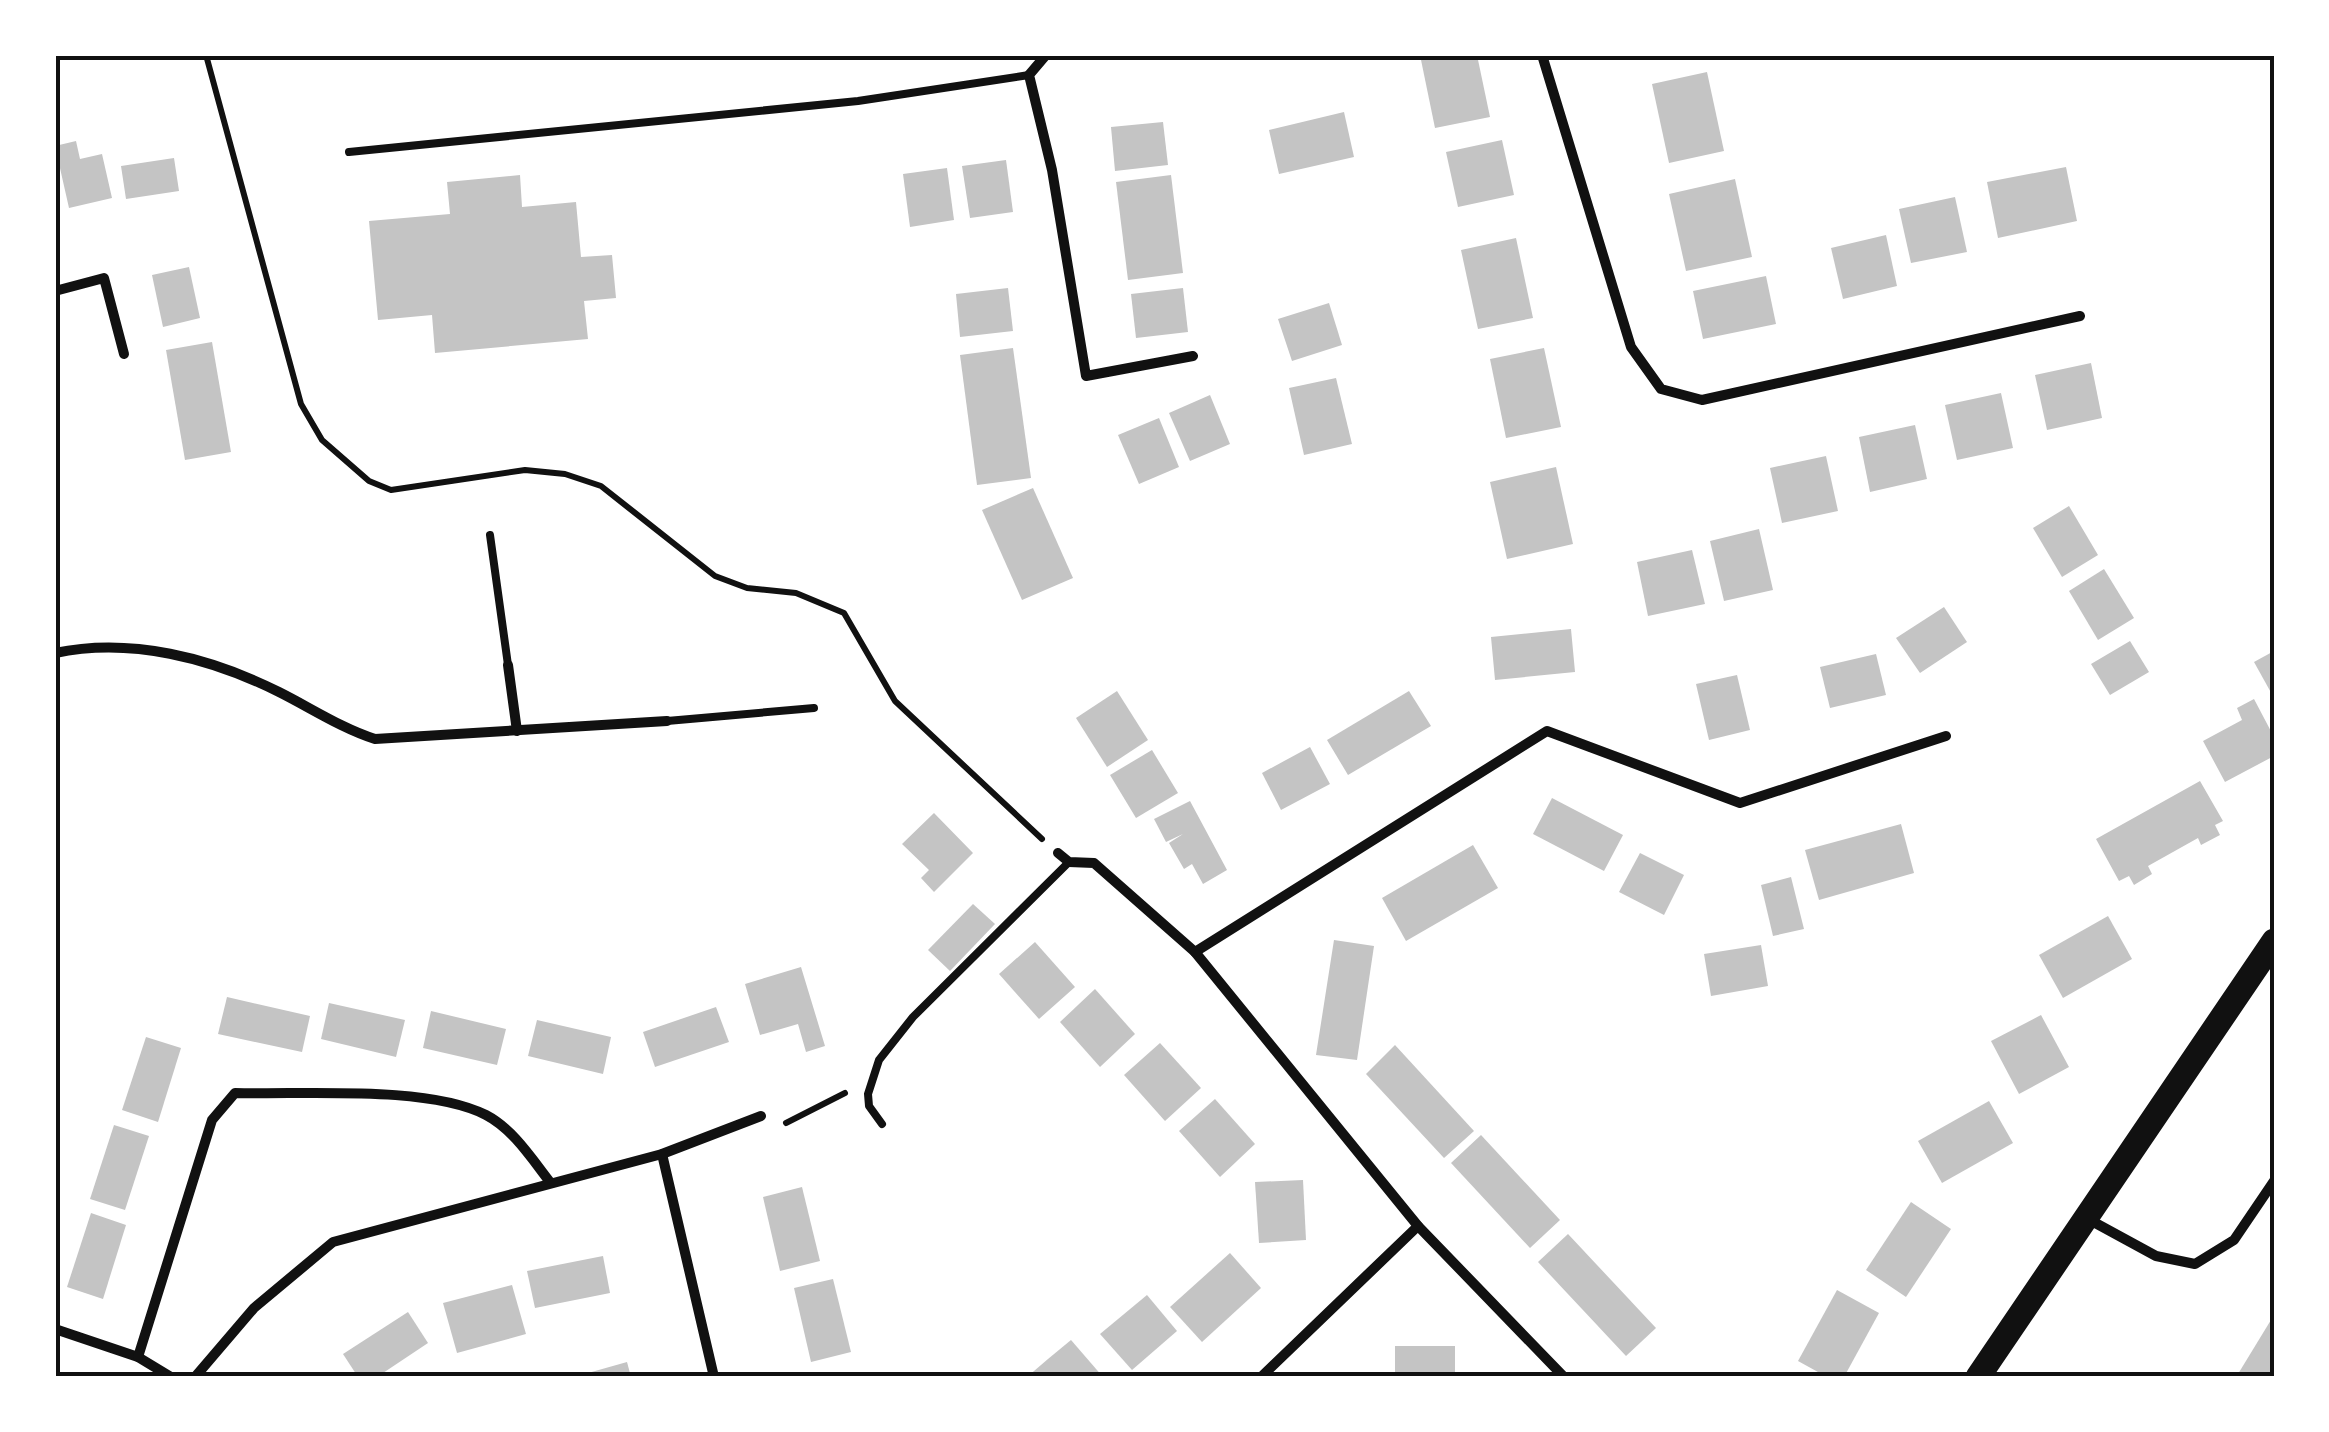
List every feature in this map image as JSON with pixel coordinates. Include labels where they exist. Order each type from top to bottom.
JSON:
[{"type":"main road","points":[[1978,1377],[2274,942]]},
{"type":"street","points":[[1046,55],[1028,75],[1052,170],[1086,376],[1193,356]]},
{"type":"street","points":[[1542,55],[1631,347],[1662,389],[1702,400],[2080,316]]},
{"type":"street","points":[[55,291],[104,278],[124,354]]},
{"type":"street","points":[[55,653],[73,649],[164,651],[242,675],[349,731],[375,740],[667,721]]},
{"type":"street","points":[[508,665],[516,730]]},
{"type":"street","points":[[1195,952],[1548,730],[1740,803],[1946,736]]},
{"type":"street","points":[[1058,854],[1069,862],[1094,864],[1195,952],[1418,1226],[1564,1377]]},
{"type":"street","points":[[138,1357],[212,1120],[235,1093],[437,1098],[488,1116],[524,1147],[550,1182]]},
{"type":"street","points":[[195,1377],[254,1308],[333,1242],[662,1154],[761,1116]]},
{"type":"street","points":[[662,1154],[714,1377]]},
{"type":"street","points":[[2087,1219],[2156,1256],[2195,1264],[2234,1240],[2274,1181]]},
{"type":"street","points":[[1262,1377],[1418,1226]]},
{"type":"street","points":[[55,1329],[138,1357],[170,1377]]},
{"type":"lane","points":[[349,152],[858,100],[1028,75]]},
{"type":"lane","points":[[490,534],[508,665]]},
{"type":"lane","points":[[667,721],[814,708]]},
{"type":"lane","points":[[882,1124],[869,1106],[870,1082],[879,1060],[914,1017],[1069,862]]},
{"type":"path","points":[[206,55],[301,404],[322,440],[368,481],[391,490],[525,470],[565,474],[601,486],[715,576],[747,588],[796,593],[844,614],[895,701],[1058,854]]},
{"type":"path","points":[[761,1116],[765,1130],[804,1117],[832,1098],[870,1082]]},
{"type":"building","points":[[1420,55],[1477,55],[1490,117],[1435,128]]},
{"type":"building","points":[[1707,72],[1724,151],[1669,163],[1652,84]]},
{"type":"building","points":[[1344,112],[1354,157],[1279,174],[1269,130]]},
{"type":"building","points":[[1163,122],[1168,165],[1115,171],[1111,127]]},
{"type":"building","points":[[1502,140],[1514,195],[1458,207],[1446,152]]},
{"type":"building","points":[[76,141],[80,159],[102,154],[112,198],[69,208],[55,146]]},
{"type":"building","points":[[174,158],[179,191],[126,199],[121,166]]},
{"type":"building","points":[[1006,160],[1013,212],[970,218],[962,166]]},
{"type":"building","points":[[2066,167],[2077,221],[1998,238],[1987,182]]},
{"type":"building","points":[[947,168],[954,220],[910,227],[903,174]]},
{"type":"building","points":[[520,175],[522,207],[576,202],[581,257],[612,255],[616,298],[584,301],[588,339],[435,353],[432,315],[378,320],[369,221],[450,214],[447,182]]},
{"type":"building","points":[[1171,175],[1183,273],[1128,280],[1116,182]]},
{"type":"building","points":[[1735,179],[1752,257],[1686,271],[1669,194]]},
{"type":"building","points":[[1955,197],[1967,252],[1911,263],[1899,209]]},
{"type":"building","points":[[1886,235],[1897,286],[1843,299],[1831,248]]},
{"type":"building","points":[[1516,238],[1533,318],[1478,329],[1461,250]]},
{"type":"building","points":[[189,267],[200,318],[163,327],[152,275]]},
{"type":"building","points":[[1766,276],[1776,324],[1703,339],[1693,291]]},
{"type":"building","points":[[1008,288],[1013,331],[960,337],[956,294]]},
{"type":"building","points":[[1183,288],[1188,332],[1136,338],[1131,294]]},
{"type":"building","points":[[1329,303],[1342,345],[1292,361],[1278,319]]},
{"type":"building","points":[[212,342],[231,452],[185,460],[166,350]]},
{"type":"building","points":[[1013,348],[1031,478],[977,485],[960,355]]},
{"type":"building","points":[[1544,348],[1561,427],[1506,438],[1490,359]]},
{"type":"building","points":[[2091,363],[2102,418],[2047,430],[2035,375]]},
{"type":"building","points":[[1336,378],[1352,444],[1304,455],[1289,388]]},
{"type":"building","points":[[2001,393],[2013,448],[1957,460],[1945,405]]},
{"type":"building","points":[[1210,395],[1230,444],[1190,461],[1169,413]]},
{"type":"building","points":[[1159,418],[1179,467],[1139,484],[1118,435]]},
{"type":"building","points":[[1915,425],[1927,479],[1870,492],[1859,437]]},
{"type":"building","points":[[1826,456],[1838,511],[1782,523],[1770,468]]},
{"type":"building","points":[[1556,467],[1573,544],[1507,559],[1490,482]]},
{"type":"building","points":[[1033,488],[1073,578],[1022,600],[982,510]]},
{"type":"building","points":[[2069,506],[2098,555],[2062,577],[2033,528]]},
{"type":"building","points":[[1759,529],[1773,590],[1724,601],[1710,541]]},
{"type":"building","points":[[1692,550],[1705,604],[1648,616],[1637,562]]},
{"type":"building","points":[[2104,569],[2134,618],[2098,640],[2069,591]]},
{"type":"building","points":[[1944,607],[1967,642],[1920,673],[1896,638]]},
{"type":"building","points":[[1571,629],[1575,672],[1495,680],[1491,637]]},
{"type":"building","points":[[2130,641],[2149,672],[2110,695],[2091,664]]},
{"type":"building","points":[[2274,651],[2274,698],[2254,662]]},
{"type":"building","points":[[1876,654],[1886,695],[1830,708],[1820,667]]},
{"type":"building","points":[[1737,675],[1750,730],[1709,740],[1696,684]]},
{"type":"building","points":[[1117,691],[1148,740],[1107,767],[1076,718]]},
{"type":"building","points":[[1409,691],[1431,726],[1348,775],[1327,740]]},
{"type":"building","points":[[2254,699],[2274,737],[2274,756],[2225,782],[2203,741],[2242,720],[2237,708]]},
{"type":"building","points":[[1310,747],[1330,784],[1281,810],[1262,773]]},
{"type":"building","points":[[1152,750],[1178,793],[1136,818],[1110,775]]},
{"type":"building","points":[[2200,781],[2223,821],[2215,825],[2220,835],[2201,845],[2198,838],[2148,866],[2152,874],[2134,885],[2129,876],[2119,881],[2096,839]]},
{"type":"building","points":[[1552,798],[1623,835],[1604,871],[1533,834]]},
{"type":"building","points":[[1190,801],[1227,870],[1203,884],[1192,864],[1184,869],[1169,843],[1183,834],[1166,842],[1154,819]]},
{"type":"building","points":[[934,813],[973,853],[934,892],[921,878],[929,870],[902,844]]},
{"type":"building","points":[[1901,824],[1914,873],[1819,900],[1805,850]]},
{"type":"building","points":[[1473,845],[1498,888],[1406,941],[1382,898]]},
{"type":"building","points":[[1640,853],[1684,875],[1664,915],[1619,892]]},
{"type":"building","points":[[1791,877],[1804,929],[1773,936],[1761,885]]},
{"type":"building","points":[[973,904],[995,924],[950,971],[928,950]]},
{"type":"building","points":[[2108,916],[2132,959],[2063,998],[2039,955]]},
{"type":"building","points":[[1334,940],[1374,946],[1357,1060],[1316,1055]]},
{"type":"building","points":[[1035,942],[1075,987],[1039,1019],[999,974]]},
{"type":"building","points":[[1761,945],[1768,986],[1711,996],[1704,954]]},
{"type":"building","points":[[801,967],[825,1046],[806,1052],[798,1024],[760,1035],[745,984]]},
{"type":"building","points":[[1095,989],[1135,1034],[1100,1067],[1060,1022]]},
{"type":"building","points":[[227,997],[310,1016],[302,1052],[218,1034]]},
{"type":"building","points":[[329,1003],[405,1020],[396,1057],[321,1039]]},
{"type":"building","points":[[716,1007],[729,1042],[655,1067],[643,1032]]},
{"type":"building","points":[[431,1011],[506,1029],[497,1065],[423,1048]]},
{"type":"building","points":[[2041,1015],[2069,1067],[2019,1094],[1991,1041]]},
{"type":"building","points":[[537,1020],[611,1037],[603,1074],[528,1056]]},
{"type":"building","points":[[146,1037],[181,1048],[158,1122],[122,1110]]},
{"type":"building","points":[[1160,1043],[1201,1088],[1165,1121],[1124,1075]]},
{"type":"building","points":[[1395,1045],[1474,1131],[1444,1158],[1366,1074]]},
{"type":"building","points":[[1215,1099],[1255,1144],[1220,1177],[1179,1131]]},
{"type":"building","points":[[1989,1101],[2013,1143],[1942,1183],[1918,1141]]},
{"type":"building","points":[[114,1125],[149,1136],[125,1210],[90,1199]]},
{"type":"building","points":[[1481,1135],[1560,1220],[1530,1248],[1451,1163]]},
{"type":"building","points":[[1303,1180],[1306,1240],[1259,1243],[1255,1182]]},
{"type":"building","points":[[802,1187],[820,1261],[780,1271],[763,1197]]},
{"type":"building","points":[[1911,1202],[1951,1229],[1906,1297],[1866,1270]]},
{"type":"building","points":[[91,1213],[126,1225],[103,1299],[67,1287]]},
{"type":"building","points":[[1568,1234],[1656,1328],[1626,1356],[1538,1262]]},
{"type":"building","points":[[1230,1253],[1261,1288],[1202,1342],[1170,1307]]},
{"type":"building","points":[[603,1256],[610,1293],[535,1308],[527,1271]]},
{"type":"building","points":[[833,1279],[851,1352],[811,1362],[794,1288]]},
{"type":"building","points":[[512,1285],[526,1334],[457,1353],[443,1303]]},
{"type":"building","points":[[1837,1290],[1879,1313],[1844,1377],[1827,1377],[1798,1361]]},
{"type":"building","points":[[1147,1295],[1177,1331],[1132,1370],[1100,1334]]},
{"type":"building","points":[[408,1312],[428,1343],[377,1377],[358,1377],[343,1354]]},
{"type":"building","points":[[2274,1315],[2274,1377],[2238,1374]]},
{"type":"building","points":[[1071,1340],[1103,1377],[1027,1377],[1048,1359]]},
{"type":"building","points":[[1395,1346],[1455,1346],[1455,1377],[1395,1377]]},
{"type":"building","points":[[627,1362],[631,1377],[589,1377],[588,1373]]}]
